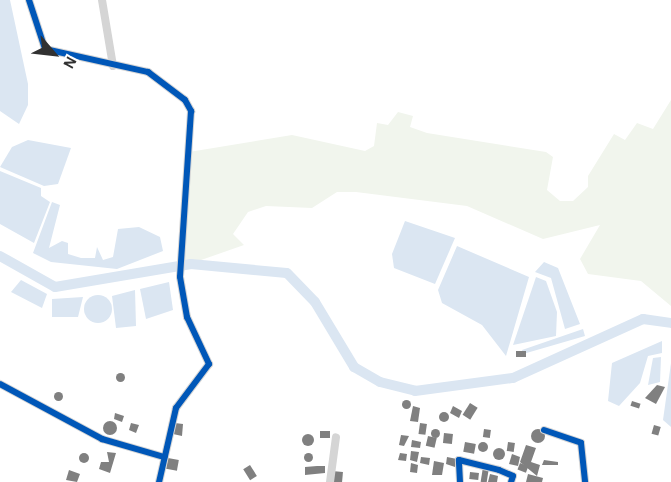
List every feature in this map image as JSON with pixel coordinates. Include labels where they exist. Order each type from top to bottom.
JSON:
[{"type":"street","points":[[29,0],[45,49],[113,66],[135,68],[166,83],[190,111],[180,277],[187,317],[209,364],[176,408],[159,482]]},
{"type":"street","points":[[102,0],[113,66]]},
{"type":"street","points":[[0,384],[102,439],[164,457]]},
{"type":"street","points":[[544,430],[581,442],[585,482]]},
{"type":"street","points":[[330,482],[336,437]]},
{"type":"street","points":[[460,482],[459,460],[500,470],[513,476],[511,482]]},
{"type":"shaded area","points":[[0,0],[10,0],[28,84],[28,105],[19,124],[0,111]]},
{"type":"shaded area","points":[[671,100],[671,306],[641,281],[588,274],[580,259],[600,225],[543,239],[467,206],[356,192],[337,192],[312,208],[266,206],[248,212],[233,234],[244,245],[184,266],[189,152],[292,135],[365,151],[374,146],[377,123],[388,125],[398,112],[413,116],[410,127],[427,133],[546,152],[553,157],[547,190],[560,201],[573,201],[588,187],[588,176],[614,134],[625,140],[637,123],[653,129]]},
{"type":"shaded area","points":[[28,140],[71,148],[58,184],[44,186],[0,167],[12,147]]},
{"type":"shaded area","points":[[0,171],[41,188],[41,196],[50,202],[34,243],[0,224]]},
{"type":"shaded area","points":[[52,202],[60,205],[49,248],[62,241],[68,243],[68,254],[81,258],[95,258],[97,247],[103,260],[113,257],[118,229],[139,227],[160,237],[163,251],[117,269],[51,262],[33,253]]},
{"type":"shaded area","points":[[405,221],[455,238],[435,284],[394,268],[392,254]]},
{"type":"shaded area","points":[[457,246],[529,277],[506,356],[482,325],[442,303],[438,290]]},
{"type":"shaded area","points":[[544,262],[558,268],[580,324],[565,329],[551,278],[535,272]]},
{"type":"shaded area","points":[[536,277],[546,281],[557,312],[556,336],[513,345]]},
{"type":"shaded area","points":[[21,280],[47,294],[42,308],[11,292]]},
{"type":"shaded area","points":[[169,282],[173,310],[146,319],[140,289]]},
{"type":"shaded area","points":[[135,290],[136,326],[116,328],[112,296]]},
{"type":"shaded area","points":[[98,295],[108,299],[112,309],[108,319],[98,323],[88,319],[84,309],[88,299]]},
{"type":"shaded area","points":[[83,297],[78,317],[52,317],[52,299]]},
{"type":"shaded area","points":[[583,329],[585,336],[523,354],[522,350]]},
{"type":"shaded area","points":[[662,341],[662,353],[648,356],[640,383],[619,406],[608,401],[612,363]]},
{"type":"shaded area","points":[[661,357],[660,382],[648,385],[653,358]]},
{"type":"shaded area","points":[[671,363],[671,427],[663,420]]},
{"type":"building","points":[[516,351],[526,351],[526,357],[516,357]]},
{"type":"building","points":[[120,373],[124,377],[120,381],[116,377]]},
{"type":"building","points":[[657,385],[665,387],[656,404],[645,398]]},
{"type":"building","points":[[58,392],[62,396],[58,400],[54,396]]},
{"type":"building","points":[[406,399],[411,404],[406,409],[401,404]]},
{"type":"building","points":[[632,401],[641,404],[639,409],[630,406]]},
{"type":"building","points":[[470,403],[478,408],[470,420],[463,415]]},
{"type":"building","points":[[413,406],[420,408],[418,422],[410,421]]},
{"type":"building","points":[[453,406],[462,411],[459,418],[450,413]]},
{"type":"building","points":[[444,412],[449,417],[444,422],[439,417]]},
{"type":"building","points":[[115,413],[124,416],[122,422],[114,419]]},
{"type":"building","points":[[107,421],[113,421],[117,428],[113,435],[107,435],[103,431],[103,425]]},
{"type":"building","points":[[131,423],[139,425],[136,433],[129,430]]},
{"type":"building","points":[[175,423],[183,424],[182,436],[173,434]]},
{"type":"building","points":[[420,423],[427,424],[425,435],[418,434]]},
{"type":"building","points":[[654,425],[661,427],[658,436],[652,434]]},
{"type":"building","points":[[435,429],[439,433],[435,437],[431,433]]},
{"type":"building","points":[[484,429],[491,430],[490,438],[483,437]]},
{"type":"building","points":[[538,429],[543,431],[545,436],[543,441],[538,443],[533,441],[531,436],[533,431]]},
{"type":"building","points":[[320,431],[330,431],[330,438],[320,438]]},
{"type":"building","points":[[444,433],[453,434],[452,444],[443,443]]},
{"type":"building","points":[[310,434],[314,440],[310,446],[306,446],[302,438]]},
{"type":"building","points":[[401,435],[409,436],[404,446],[399,445]]},
{"type":"building","points":[[428,436],[437,438],[435,448],[426,446]]},
{"type":"building","points":[[412,440],[421,442],[420,448],[411,447]]},
{"type":"building","points":[[465,442],[476,444],[474,454],[463,452]]},
{"type":"building","points":[[483,442],[487,443],[487,451],[483,452],[479,451],[478,447],[479,443]]},
{"type":"building","points":[[508,442],[515,443],[514,452],[507,451]]},
{"type":"building","points":[[526,445],[536,448],[531,462],[540,465],[537,476],[520,462]]},
{"type":"building","points":[[501,448],[505,454],[501,460],[497,460],[493,452]]},
{"type":"building","points":[[411,451],[419,452],[417,462],[410,460]]},
{"type":"building","points":[[107,452],[116,453],[110,473],[99,469],[101,462],[109,462]]},
{"type":"building","points":[[84,453],[89,458],[84,463],[79,458]]},
{"type":"building","points":[[308,453],[312,457],[308,461],[304,457]]},
{"type":"building","points":[[400,453],[407,454],[406,461],[398,460]]},
{"type":"building","points":[[512,454],[520,457],[518,466],[509,464]]},
{"type":"building","points":[[421,457],[430,458],[429,465],[420,463]]},
{"type":"building","points":[[447,457],[457,459],[455,467],[446,464]]},
{"type":"building","points":[[168,458],[179,460],[177,471],[166,469]]},
{"type":"building","points":[[544,460],[558,462],[558,465],[542,465]]},
{"type":"building","points":[[434,461],[444,463],[442,475],[432,475]]},
{"type":"building","points":[[411,463],[418,465],[417,473],[410,472]]},
{"type":"building","points":[[520,463],[528,466],[526,473],[517,470]]},
{"type":"building","points":[[250,465],[257,476],[250,480],[243,469]]},
{"type":"building","points":[[325,466],[325,473],[305,475],[305,467]]},
{"type":"building","points":[[483,467],[489,468],[487,482],[481,482]]},
{"type":"building","points":[[69,470],[80,474],[77,482],[66,480]]},
{"type":"building","points":[[332,471],[343,472],[342,482],[331,482]]},
{"type":"building","points":[[470,472],[479,473],[478,480],[469,479]]},
{"type":"building","points":[[490,474],[498,476],[497,482],[488,482]]},
{"type":"building","points":[[528,474],[543,478],[542,482],[526,482]]},
{"type":"waterway","points":[[0,256],[55,287],[191,264],[287,273],[315,302],[354,367],[380,382],[415,391],[513,378],[643,319],[671,323]]},
{"type":"cycle path","points":[[29,0],[45,49],[148,72],[185,100],[191,111],[180,277],[187,317],[209,364],[176,408],[159,482]]},
{"type":"cycle path","points":[[0,384],[102,439],[164,457]]},
{"type":"cycle path","points":[[544,430],[581,443],[585,482]]},
{"type":"cycle path","points":[[460,482],[459,460],[499,470],[513,476],[511,482]]}]
